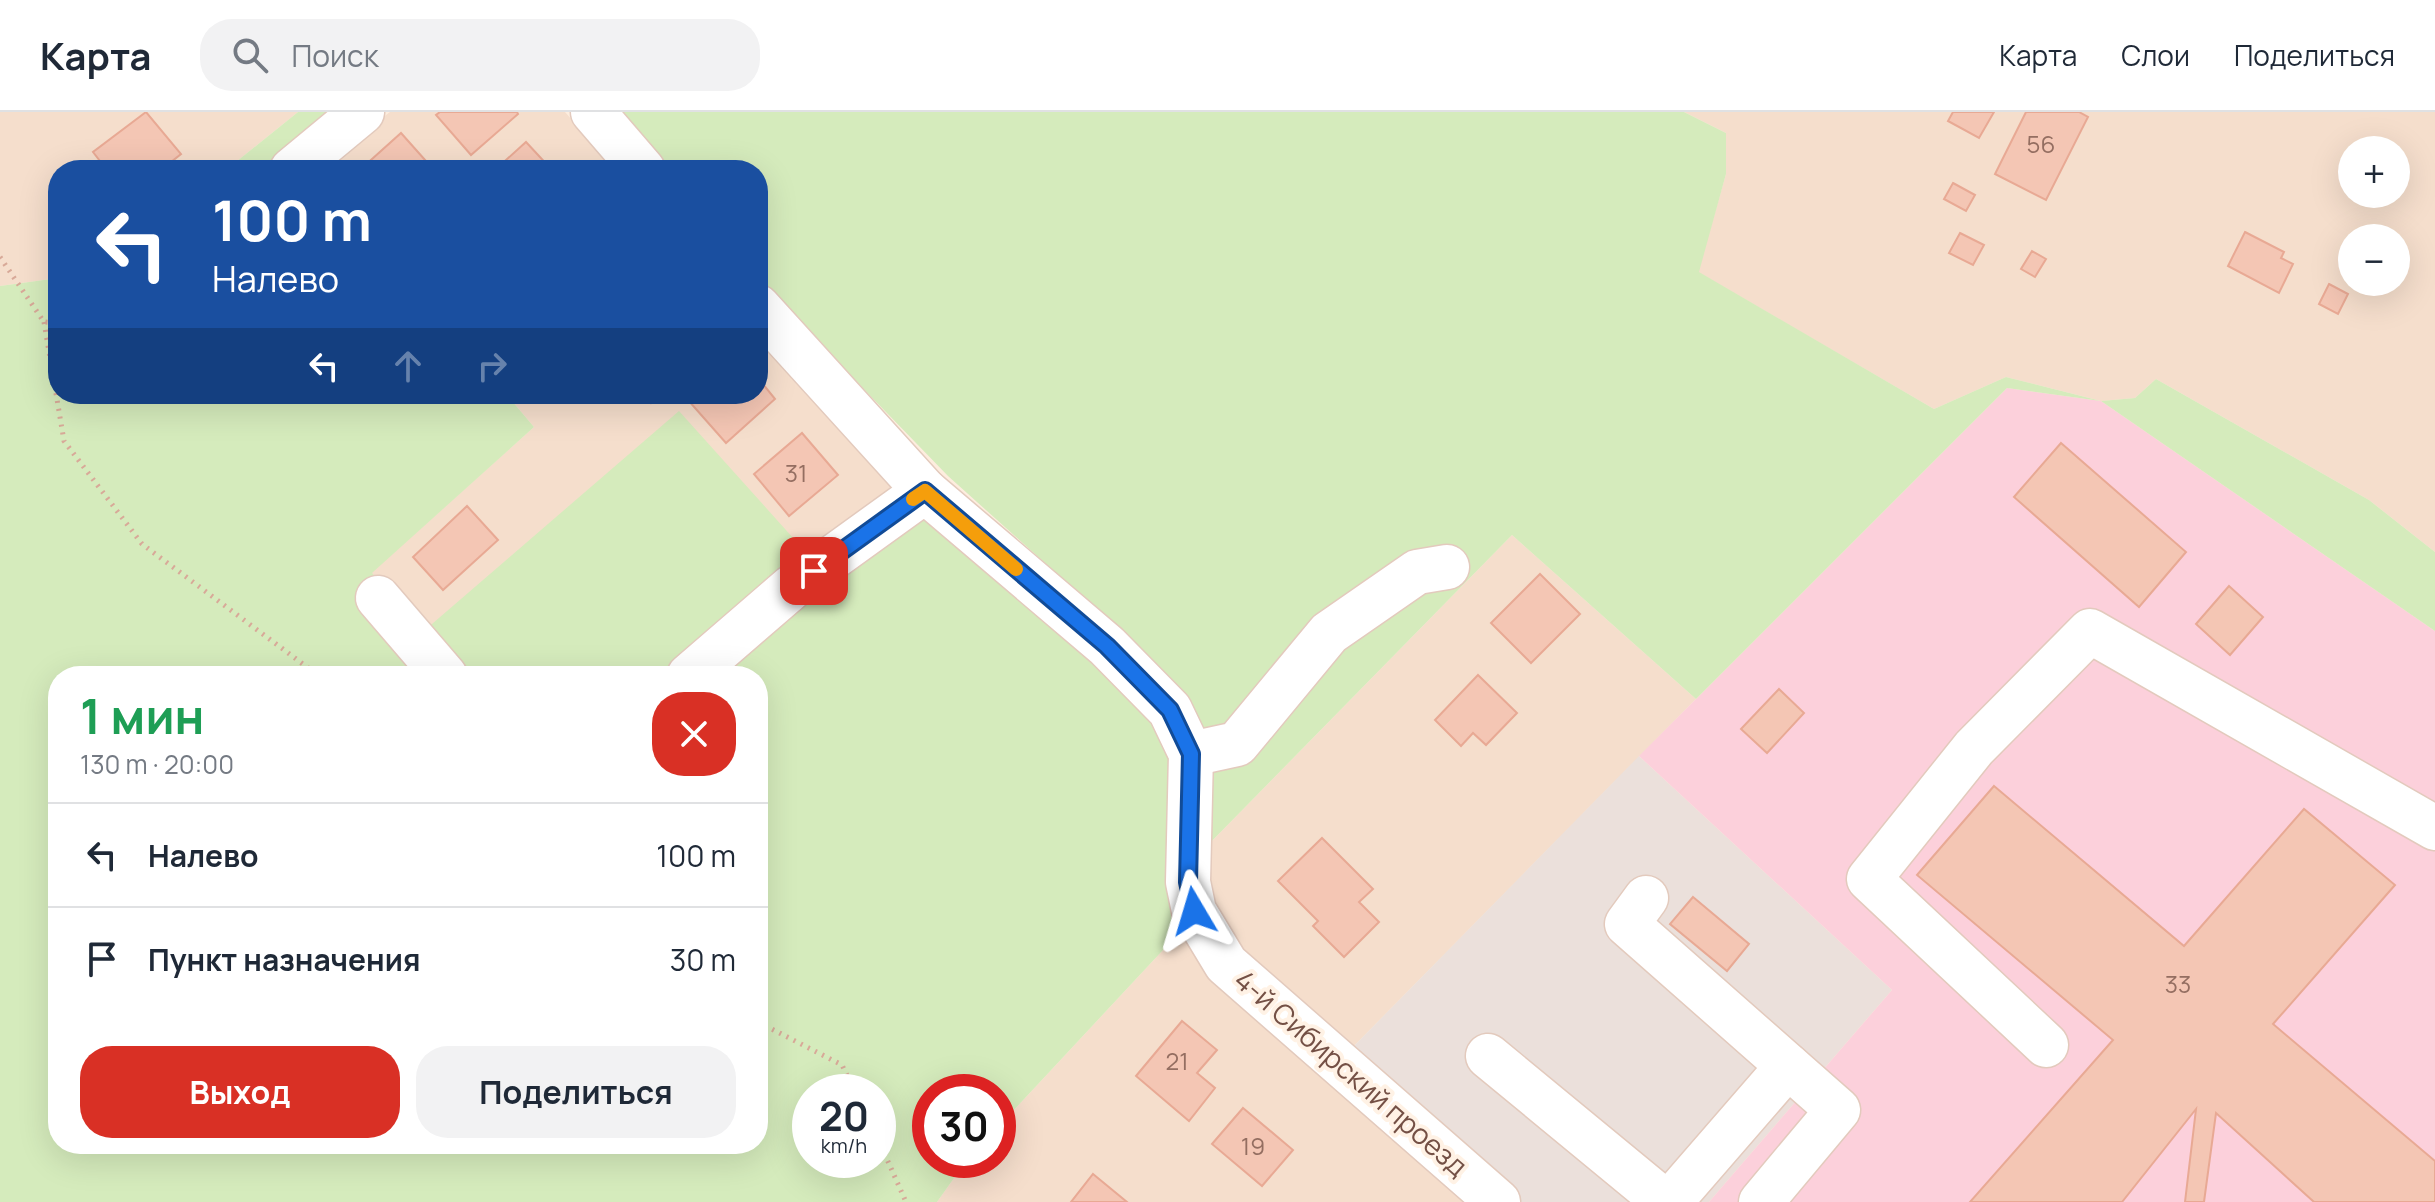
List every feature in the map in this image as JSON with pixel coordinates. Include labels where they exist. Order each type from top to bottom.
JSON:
[{"type":"street","points":[[304,160],[362,112]]},
{"type":"street","points":[[593,112],[634,160]]},
{"type":"street","name":"4-й Сибирский проезд","points":[[768,318],[925,491],[1107,646],[1170,710],[1191,754],[1188,882],[1194,911],[1226,964],[1498,1202]]},
{"type":"street","points":[[701,666],[792,587],[925,491]]},
{"type":"street","points":[[1191,754],[1237,744],[1329,633],[1417,572],[1447,567]]},
{"type":"street","points":[[378,598],[436,666]]},
{"type":"street","points":[[2046,1045],[1869,879],[1974,748],[2090,631],[2435,828]]},
{"type":"street","points":[[1646,898],[1627,924],[1838,1110],[1761,1202]]},
{"type":"street","points":[[1488,1056],[1667,1202],[1788,1066]]},
{"type":"path","points":[[0,257],[44,322],[48,346]]},
{"type":"path","points":[[44,322],[48,322]]},
{"type":"path","points":[[58,404],[64,441],[142,544],[306,666]]},
{"type":"path","points":[[768,1027],[842,1065],[846,1074]]},
{"type":"path","points":[[895,1178],[906,1202]]},
{"type":"shaded area","points":[[0,112],[298,112],[238,160],[48,160],[48,279],[0,286]]},
{"type":"shaded area","points":[[390,112],[565,112],[608,160],[328,160]]},
{"type":"shaded area","points":[[1684,112],[2435,112],[2435,552],[2369,500],[2156,379],[2135,398],[2101,401],[2006,377],[1934,409],[1698,272],[1726,174],[1726,133]]},
{"type":"shaded area","points":[[768,339],[900,488],[813,559],[425,630],[371,573],[534,427],[514,404],[768,404]]},
{"type":"shaded area","points":[[2007,388],[2101,401],[2435,631],[2435,1202],[1709,1202],[1892,990],[1639,756]]},
{"type":"shaded area","points":[[1512,535],[1696,699],[1347,1053],[1243,954],[1204,905],[1205,848]]},
{"type":"shaded area","points":[[1639,756],[1892,990],[1709,1202],[1515,1202],[1347,1053]]},
{"type":"shaded area","points":[[1183,920],[1484,1202],[937,1202],[954,1178],[1016,1178],[1016,1108],[1164,949]]},
{"type":"green space","points":[[298,112],[350,112],[299,160],[238,160]]},
{"type":"green space","points":[[612,112],[1684,112],[1726,133],[1726,174],[1699,272],[1934,409],[2006,377],[2101,401],[2007,388],[1696,699],[1512,535],[1205,848],[1123,633],[948,476],[768,290],[768,160],[653,160]]},
{"type":"green space","points":[[48,279],[48,404],[514,404],[534,427],[372,573],[425,630],[679,411],[812,559],[900,488],[1096,661],[1152,719],[1174,763],[1183,920],[1164,949],[1016,1108],[1016,1074],[912,1074],[912,1178],[954,1178],[937,1202],[0,1202],[0,286]]},
{"type":"green space","points":[[2156,379],[2369,500],[2435,552],[2435,631],[2101,401],[2135,398]]},
{"type":"building","points":[[146,112],[181,154],[174,160],[99,160],[93,152]]},
{"type":"building","points":[[440,112],[518,114],[471,155],[436,115]]},
{"type":"building","points":[[1953,112],[1994,112],[1979,138],[1948,121]]},
{"type":"building","points":[[2026,112],[2079,112],[2088,117],[2046,200],[1995,174]]},
{"type":"building","points":[[401,133],[425,160],[371,160]]},
{"type":"building","points":[[526,142],[543,160],[506,160]]},
{"type":"building","points":[[1953,183],[1975,195],[1966,211],[1944,199]]},
{"type":"building","points":[[2245,232],[2284,252],[2281,258],[2293,264],[2279,293],[2228,266]]},
{"type":"building","points":[[1960,233],[1984,245],[1973,265],[1949,253]]},
{"type":"building","points":[[2032,251],[2046,259],[2035,277],[2021,269]]},
{"type":"building","points":[[2329,284],[2338,289],[2338,296],[2347,296],[2338,314],[2319,304]]},
{"type":"building","points":[[768,390],[775,399],[726,443],[692,404],[768,404]]},
{"type":"building","points":[[802,433],[838,475],[789,516],[754,474]]},
{"type":"building","points":[[2061,443],[2186,552],[2139,607],[2014,497]]},
{"type":"building","points":[[467,506],[498,540],[443,590],[413,557]]},
{"type":"building","points":[[1540,574],[1580,614],[1531,663],[1491,623]]},
{"type":"building","points":[[2229,586],[2263,617],[2230,655],[2196,624]]},
{"type":"building","points":[[1478,675],[1517,713],[1486,745],[1473,733],[1461,746],[1435,720]]},
{"type":"building","points":[[1779,689],[1804,713],[1767,753],[1741,729]]},
{"type":"building","points":[[1994,786],[2184,946],[2304,809],[2395,885],[2273,1024],[2435,1161],[2435,1202],[2314,1202],[2216,1113],[2204,1202],[2185,1202],[2196,1109],[2122,1202],[1970,1202],[2113,1040],[1917,875]]},
{"type":"building","points":[[1322,838],[1373,889],[1359,902],[1379,922],[1344,957],[1313,926],[1318,921],[1278,881]]},
{"type":"building","points":[[1693,897],[1749,944],[1727,971],[1670,924]]},
{"type":"building","points":[[1182,1021],[1217,1050],[1197,1073],[1215,1088],[1189,1121],[1136,1076]]},
{"type":"building","points":[[1243,1108],[1293,1150],[1262,1186],[1212,1144]]},
{"type":"building","points":[[1093,1174],[1127,1202],[1071,1202]]},
{"type":"slow traffic","points":[[913,499],[925,491],[1016,569]]},
{"type":"route","points":[[814,571],[925,491],[1107,646],[1170,710],[1191,754],[1188,882],[1194,911]]}]
